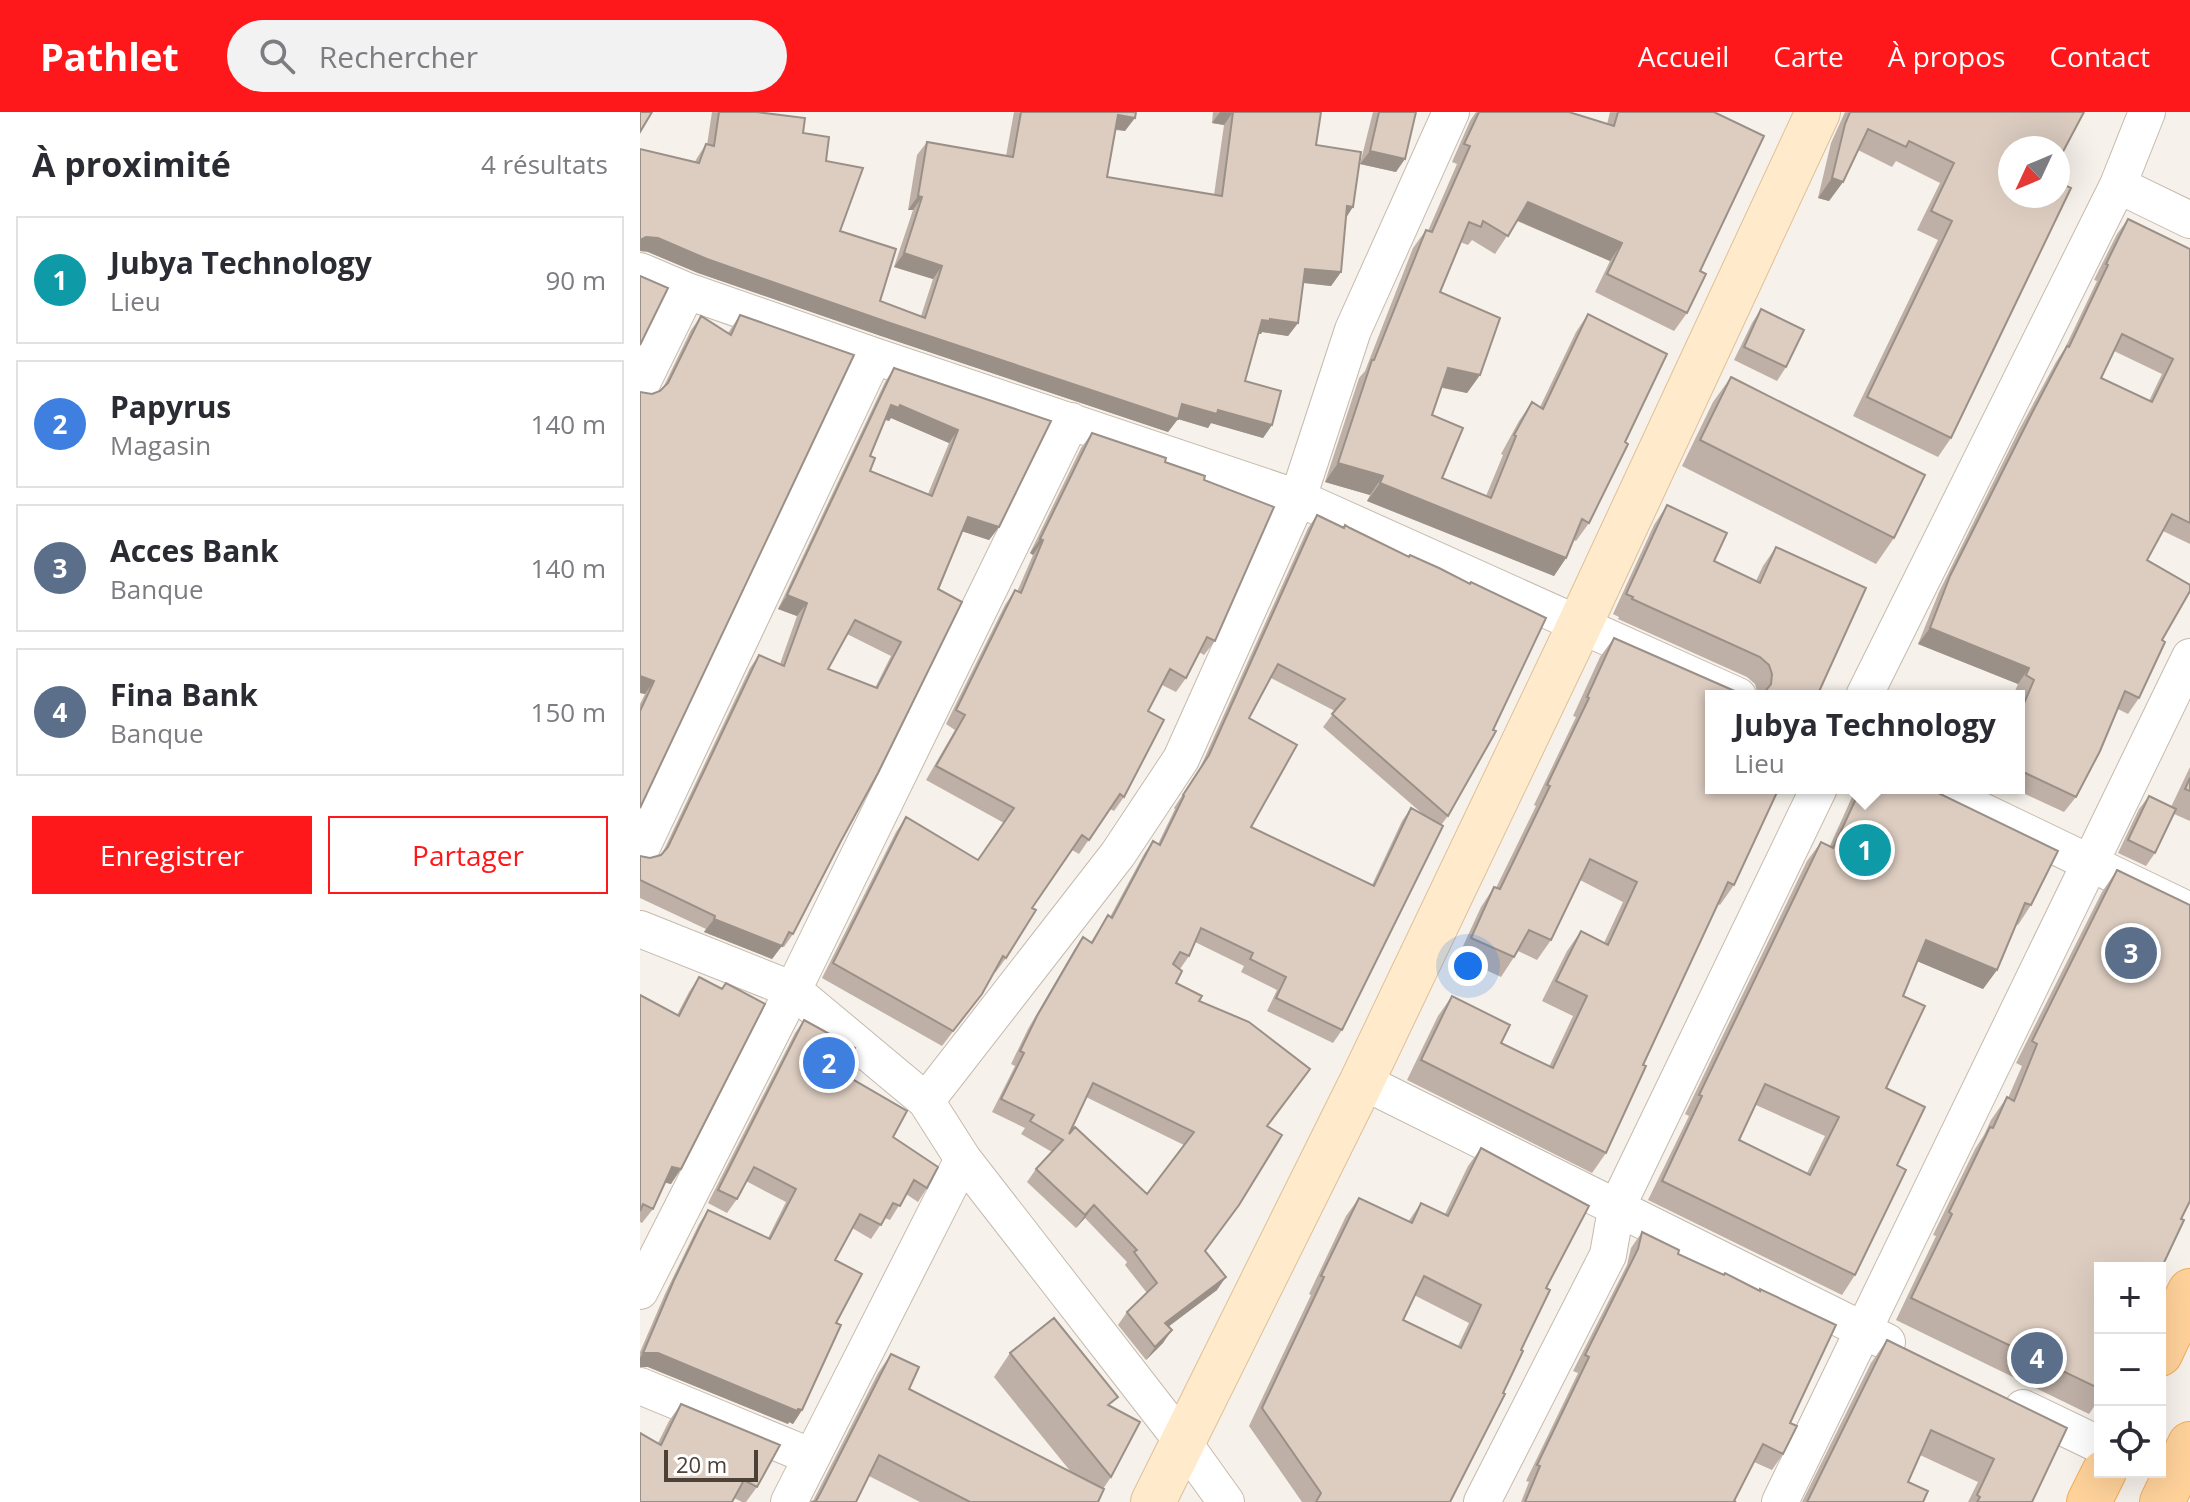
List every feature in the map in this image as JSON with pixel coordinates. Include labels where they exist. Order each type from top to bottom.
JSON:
[{"type":"main road","points":[[2166,1341],[2190,1291]]},
{"type":"main road","points":[[2089,1502],[2101,1478]]},
{"type":"street","points":[[926,1101],[1118,854],[1181,759],[1298,498],[1353,330],[1451,112]]},
{"type":"street","points":[[1153,1502],[1362,1081],[1580,624],[1818,112]]},
{"type":"street","points":[[1867,690],[2118,185],[2147,112]]},
{"type":"street","points":[[2118,185],[2190,220]]},
{"type":"street","points":[[640,271],[687,291],[874,356],[1298,498],[1725,690]]},
{"type":"street","points":[[640,387],[687,291]]},
{"type":"street","points":[[640,851],[874,356]]},
{"type":"street","points":[[640,1291],[793,990],[1071,421]]},
{"type":"street","points":[[1780,1502],[2190,657]]},
{"type":"street","points":[[1482,1502],[1608,1255],[1616,1209],[1816,794]]},
{"type":"street","points":[[1946,794],[2190,911]]},
{"type":"street","points":[[640,929],[793,990],[926,1101],[963,1159],[1226,1502]]},
{"type":"street","points":[[1362,1081],[1920,1358]]},
{"type":"street","points":[[789,1502],[963,1159]]},
{"type":"street","points":[[640,1386],[812,1457]]},
{"type":"street","points":[[1989,1392],[2094,1442]]},
{"type":"building","points":[[640,112],[652,112],[640,132]]},
{"type":"building","points":[[719,112],[757,112],[805,118],[803,133],[829,137],[826,161],[863,168],[840,231],[896,249],[880,301],[925,318],[942,266],[904,253],[922,197],[918,196],[927,142],[1013,157],[1021,112],[1136,112],[1135,118],[1118,115],[1107,177],[1222,196],[1233,112],[1321,112],[1316,145],[1361,152],[1353,207],[1347,206],[1341,272],[1305,269],[1298,323],[1262,320],[1245,381],[1281,391],[1272,425],[1182,404],[1178,419],[890,323],[707,259],[658,238],[640,240],[640,149],[699,163],[706,144],[714,146]]},
{"type":"building","points":[[1379,112],[1416,112],[1405,159],[1370,151]]},
{"type":"building","points":[[1479,112],[1569,112],[1614,126],[1618,112],[1714,112],[1764,136],[1700,271],[1706,274],[1687,313],[1607,274],[1622,243],[1528,202],[1508,236],[1483,221],[1481,227],[1469,222],[1440,292],[1500,318],[1480,375],[1448,368],[1432,415],[1463,428],[1442,478],[1491,498],[1514,435],[1532,402],[1543,409],[1588,314],[1667,354],[1589,523],[1582,519],[1566,558],[1380,483],[1383,476],[1338,463],[1372,360],[1426,230],[1432,232],[1470,146],[1464,144]]},
{"type":"building","points":[[1850,112],[2084,112],[2070,138],[1998,136],[1998,208],[2061,208],[1951,438],[1867,397],[1952,221],[1931,211],[1954,163],[1909,141],[1906,147],[1868,129],[1843,182],[1832,178]]},
{"type":"building","points":[[2128,219],[2190,249],[2190,523],[2172,514],[2147,560],[2190,585],[2190,591],[2162,640],[2165,642],[2139,698],[2125,691],[2100,751],[2076,797],[2025,773],[2025,701],[2034,680],[2026,675],[2029,668],[1930,628],[1950,576],[2108,265]],"holes":[[[2122,334],[2173,359],[2152,402],[2101,378]]]},
{"type":"building","points":[[640,276],[668,288],[640,345]]},
{"type":"building","points":[[1761,309],[1804,330],[1786,367],[1744,347]]},
{"type":"building","points":[[740,315],[854,355],[640,808],[640,711],[654,681],[640,676],[640,392],[652,394],[668,383],[701,316],[731,335]]},
{"type":"building","points":[[894,368],[1051,421],[999,527],[968,517],[938,589],[962,602],[878,773],[793,934],[789,932],[782,946],[714,919],[715,916],[640,880],[640,856],[650,858],[661,855],[668,847],[759,655],[784,666],[807,603],[787,595]],"holes":[[[891,405],[899,408],[900,405],[958,430],[932,496],[870,471],[875,458],[870,456]],[[855,620],[901,642],[877,688],[828,669]]]},
{"type":"building","points":[[1731,377],[1925,475],[1894,538],[1700,440]]},
{"type":"building","points":[[1092,433],[1166,458],[1165,462],[1205,476],[1204,480],[1274,507],[1215,641],[1207,637],[1186,678],[1170,669],[1148,711],[1164,720],[1124,797],[1120,794],[1089,840],[1082,835],[1032,908],[1036,910],[1006,958],[1003,956],[982,994],[953,1031],[833,963],[906,817],[978,860],[1014,808],[936,766],[965,715],[956,710],[1015,590],[1021,593],[1043,540],[1040,539]]},
{"type":"building","points":[[1667,505],[1727,533],[1714,561],[1760,583],[1776,547],[1866,588],[1820,690],[1766,690],[1771,684],[1772,674],[1769,665],[1760,657],[1626,594]]},
{"type":"building","points":[[1317,515],[1546,618],[1493,730],[1496,731],[1448,816],[1332,714],[1345,699],[1278,664],[1249,718],[1297,745],[1251,827],[1374,886],[1411,808],[1443,826],[1342,1030],[1276,998],[1286,977],[1250,959],[1253,953],[1201,928],[1189,956],[1180,952],[1173,964],[1182,971],[1176,983],[1202,996],[1199,1001],[1249,1022],[1310,1069],[1267,1126],[1282,1135],[1239,1205],[1205,1251],[1226,1277],[1165,1323],[1172,1330],[1155,1347],[1127,1312],[1157,1283],[1134,1252],[1137,1250],[1094,1205],[1085,1215],[1036,1169],[1063,1140],[1030,1121],[1034,1115],[1001,1099],[1024,1053],[1020,1051],[1037,1016],[1083,937],[1092,943],[1108,915],[1112,918],[1153,841],[1160,845],[1183,795],[1209,755]],"holes":[[[1093,1083],[1194,1132],[1147,1194],[1075,1127],[1069,1134]]]},
{"type":"building","points":[[1614,638],[1732,690],[1705,690],[1705,794],[1776,794],[1734,885],[1728,882],[1606,1153],[1421,1060],[1452,996],[1510,1025],[1501,1043],[1553,1068],[1587,996],[1556,981],[1581,931],[1608,945],[1637,882],[1590,859],[1551,940],[1529,930],[1514,957],[1471,938],[1494,887],[1500,889],[1550,786],[1547,785]]},
{"type":"building","points":[[1858,794],[1940,794],[2058,851],[2031,905],[2025,903],[1997,970],[1926,940],[1903,996],[1925,1006],[1886,1088],[1925,1107],[1897,1165],[1906,1170],[1855,1275],[1662,1181],[1702,1096],[1699,1095],[1821,842],[1833,848]],"holes":[[[1765,1084],[1839,1117],[1810,1175],[1739,1140]]]},
{"type":"building","points":[[2149,796],[2176,809],[2155,853],[2128,840]]},
{"type":"building","points":[[2117,870],[2190,905],[2190,1201],[2164,1262],[2094,1262],[2094,1386],[1911,1298],[1990,1127],[1993,1128],[2007,1097],[2014,1101],[2037,1044],[2032,1041]]},
{"type":"building","points":[[699,977],[722,989],[726,983],[765,1004],[681,1169],[672,1167],[653,1209],[643,1204],[640,1211],[640,995],[679,1016]]},
{"type":"building","points":[[804,1020],[855,1048],[842,1073],[907,1111],[893,1137],[938,1167],[927,1188],[914,1180],[900,1206],[893,1203],[881,1225],[860,1214],[835,1260],[862,1274],[836,1323],[841,1325],[802,1410],[797,1411],[658,1353],[643,1353],[708,1210],[770,1239],[796,1189],[754,1167],[737,1199],[718,1190]]},
{"type":"building","points":[[1481,1148],[1589,1206],[1546,1288],[1550,1290],[1521,1350],[1505,1394],[1450,1502],[1316,1502],[1321,1493],[1262,1408],[1324,1277],[1321,1276],[1359,1198],[1412,1223],[1421,1203],[1448,1216]],"holes":[[[1424,1276],[1481,1305],[1461,1348],[1403,1320]]]},
{"type":"building","points":[[1642,1232],[1679,1250],[1678,1254],[1836,1325],[1790,1423],[1797,1426],[1783,1454],[1763,1444],[1736,1502],[1525,1502],[1540,1466],[1537,1465],[1589,1357],[1585,1355],[1638,1249]]},
{"type":"building","points":[[1054,1318],[1118,1397],[1108,1405],[1140,1422],[1111,1477],[1010,1353]]},
{"type":"building","points":[[1887,1340],[2067,1428],[2032,1502],[1977,1502],[1980,1497],[1977,1495],[1994,1459],[1931,1430],[1908,1482],[1928,1491],[1923,1502],[1807,1502]]},
{"type":"building","points":[[891,1354],[919,1367],[909,1389],[1104,1489],[1098,1502],[970,1502],[879,1455],[856,1502],[811,1502],[816,1501],[821,1492]]},
{"type":"building","points":[[681,1404],[780,1445],[757,1487],[744,1480],[732,1502],[640,1502],[640,1433],[661,1445]]},
{"type":"place","name":"Jubya Technology","points":[[1865,850]]},
{"type":"place","name":"Acces Bank","points":[[2131,953]]},
{"type":"place","name":"Papyrus","points":[[829,1063]]},
{"type":"place","name":"Fina Bank","points":[[2037,1358]]}]
